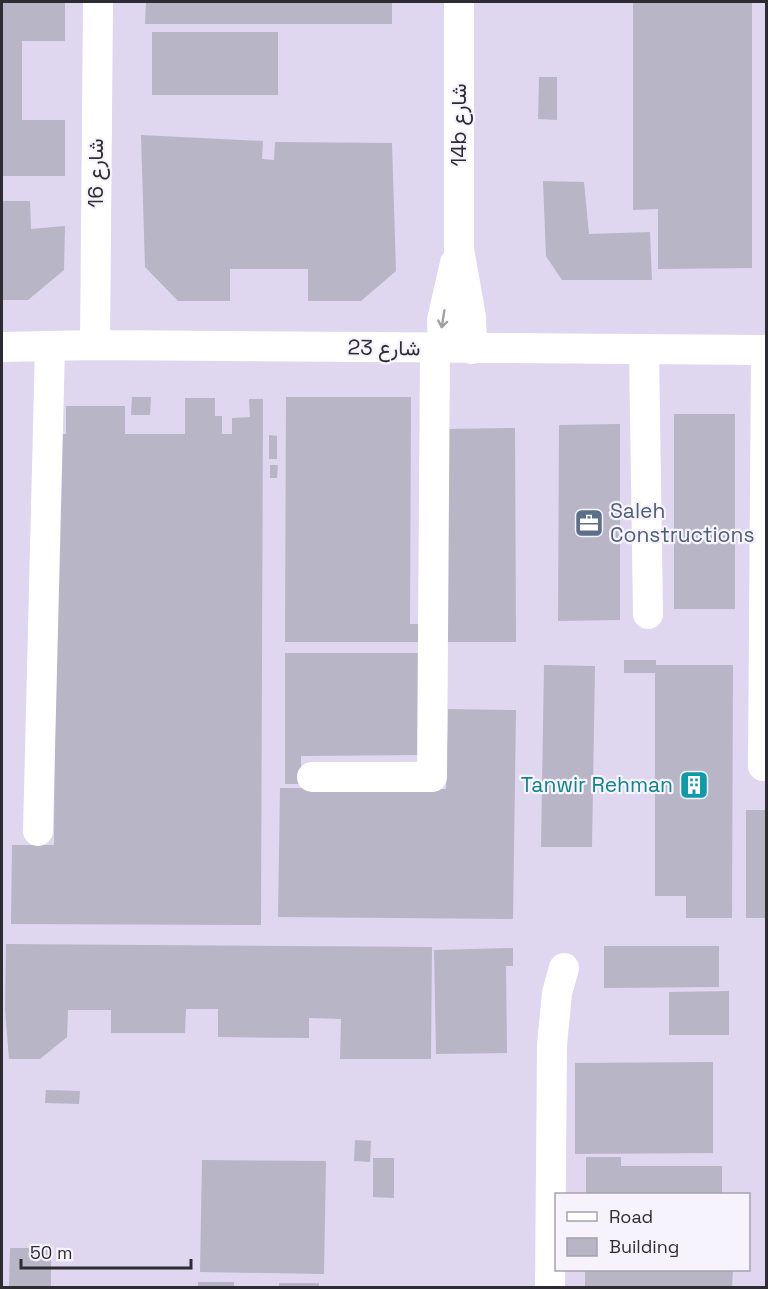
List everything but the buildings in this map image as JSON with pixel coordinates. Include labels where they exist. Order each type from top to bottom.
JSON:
[{"type":"street","name":"شارع 16","points":[[95,345],[98,2]]},
{"type":"street","name":"14b شارع","points":[[459,2],[459,249],[471,317],[472,349]]},
{"type":"street","name":"14b شارع","points":[[312,777],[432,777],[439,349],[442,320],[459,249]]},
{"type":"street","name":"شارع 23","points":[[2,347],[95,345],[766,352]]},
{"type":"street","points":[[38,831],[50,346]]},
{"type":"street","points":[[644,349],[648,614]]},
{"type":"street","points":[[763,766],[766,352]]},
{"type":"street","points":[[550,1287],[552,1045],[557,993],[564,968]]},
{"type":"shaded area","points":[[2,2],[766,2],[766,1287],[2,1288]]},
{"type":"place","name":"Saleh Constructions","points":[[589,523]]},
{"type":"place","name":"Tanwir Rehman","points":[[694,785]]}]
